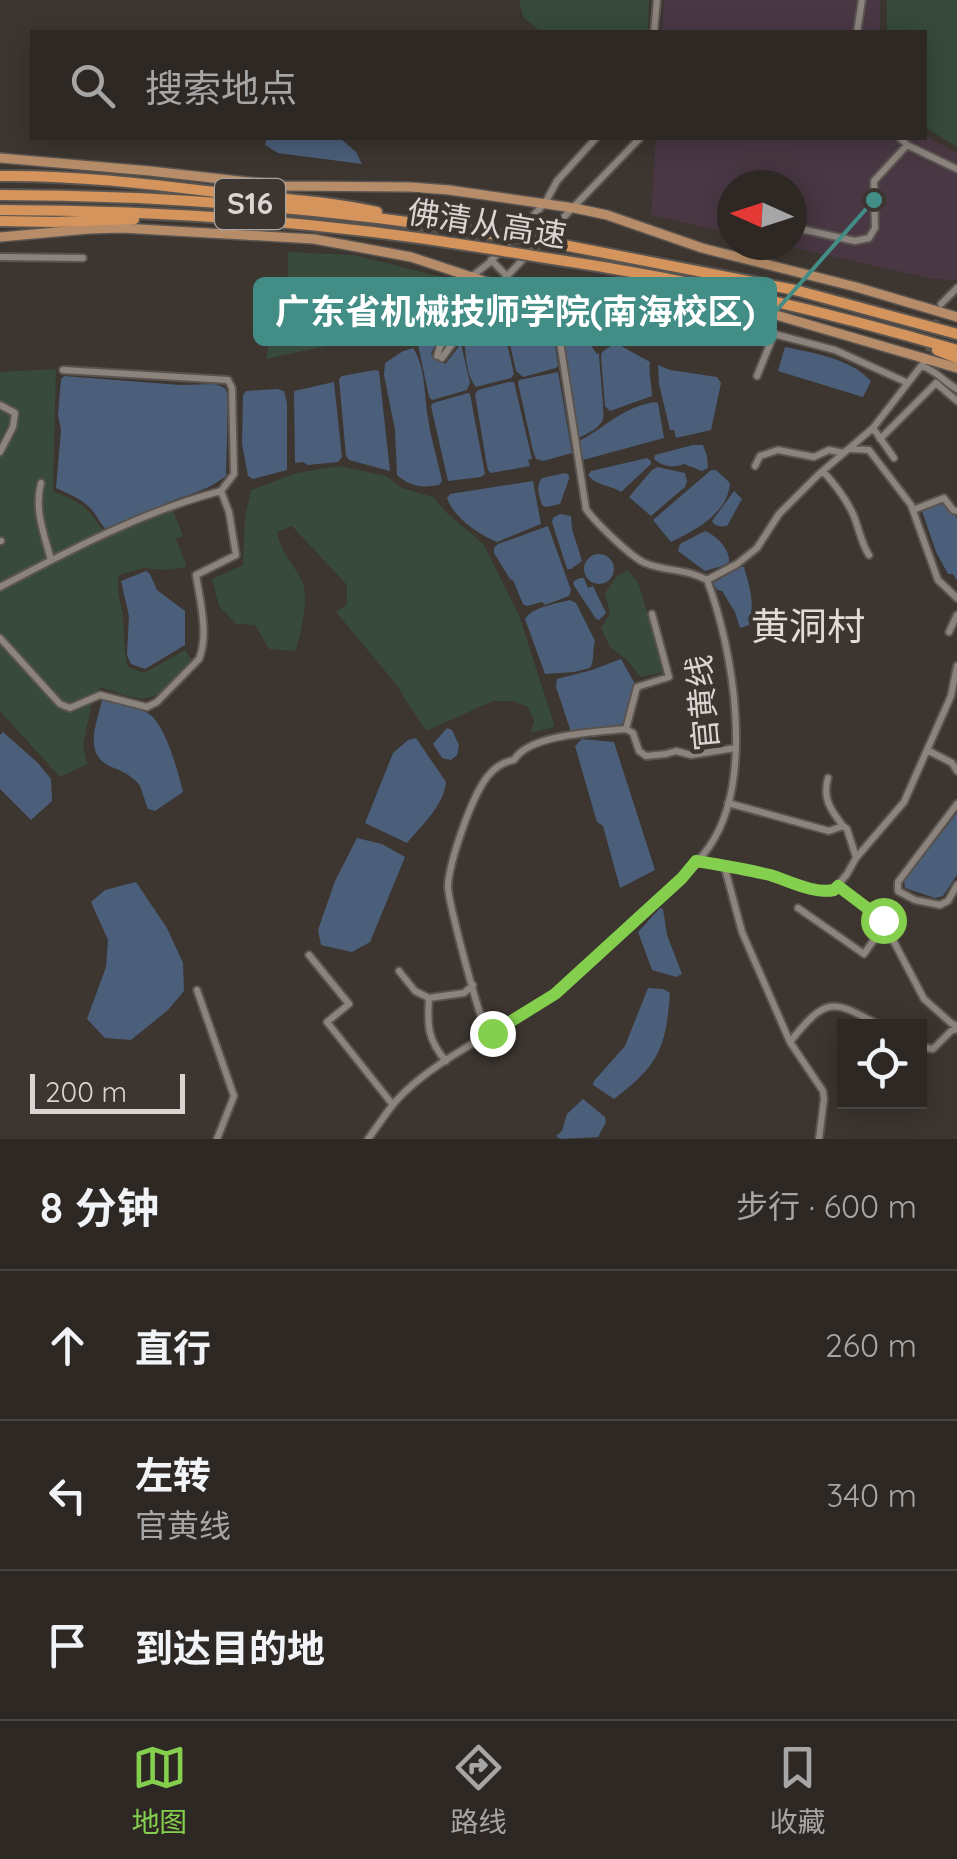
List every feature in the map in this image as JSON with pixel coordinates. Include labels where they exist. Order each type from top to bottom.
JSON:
[{"type":"highway","points":[[0,176],[139,183],[311,202],[427,224]]},
{"type":"highway","name":"佛清从高速","points":[[0,195],[217,202],[427,224],[558,244],[781,287],[957,334]]},
{"type":"highway","name":"佛清从高速","points":[[0,210],[212,216],[406,236],[753,296],[957,350]]},
{"type":"highway","points":[[0,221],[212,216]]},
{"type":"highway","points":[[899,334],[957,358]]},
{"type":"main road","points":[[0,158],[284,186],[449,190],[545,203],[608,215],[702,248],[957,317]]},
{"type":"main road","points":[[0,237],[122,228],[314,239],[411,257],[499,286],[544,293],[626,290],[681,294],[759,310],[957,368]]},
{"type":"street","points":[[654,30],[657,0]]},
{"type":"street","points":[[856,30],[862,0]]},
{"type":"street","points":[[594,140],[557,180],[545,203],[492,260],[438,296],[434,305],[444,337],[440,357],[507,276],[638,140]]},
{"type":"street","points":[[902,140],[957,168]]},
{"type":"street","points":[[807,230],[855,241],[869,238],[875,228],[874,181],[906,145]]},
{"type":"street","points":[[0,257],[83,258]]},
{"type":"street","points":[[492,260],[507,276]]},
{"type":"street","points":[[942,304],[957,288]]},
{"type":"street","points":[[544,293],[616,318],[774,334],[835,350],[908,383]]},
{"type":"street","points":[[557,297],[559,334],[586,510],[643,563],[692,572],[707,580],[757,548],[780,514],[873,428],[923,364],[957,389]]},
{"type":"street","points":[[438,314],[453,324],[468,322]]},
{"type":"street","points":[[758,376],[774,334]]},
{"type":"street","points":[[0,587],[164,509],[221,491],[234,474],[232,388],[228,380],[63,370]]},
{"type":"street","points":[[880,439],[940,376]]},
{"type":"street","points":[[935,384],[957,401]]},
{"type":"street","points":[[0,406],[15,413],[13,427],[0,452]]},
{"type":"street","points":[[873,428],[894,458]]},
{"type":"street","points":[[755,466],[760,456],[778,450],[814,457],[829,450],[870,450],[913,510],[938,580],[957,598]]},
{"type":"street","points":[[823,471],[842,492],[869,555]]},
{"type":"street","points":[[42,483],[38,497],[40,518],[51,560]]},
{"type":"street","points":[[0,638],[60,704],[70,708],[100,696],[147,707],[158,702],[199,659],[202,650],[196,575],[236,555],[221,491]]},
{"type":"street","points":[[913,510],[944,498],[957,511]]},
{"type":"street","name":"官黄线","points":[[368,1139],[393,1105],[428,1072],[555,994],[682,878],[709,846],[727,810],[736,713],[727,653],[707,580]]},
{"type":"street","points":[[626,729],[637,687],[669,677],[652,614]]},
{"type":"street","points":[[950,632],[957,614]]},
{"type":"street","points":[[696,861],[768,875],[823,892],[834,890],[904,802],[951,696],[957,666]]},
{"type":"street","points":[[492,1033],[485,1028],[450,906],[448,885],[476,794],[488,776],[528,746],[626,729],[632,733],[639,752],[646,756],[676,751],[691,756],[735,748]]},
{"type":"street","points":[[927,750],[952,763],[957,771]]},
{"type":"street","points":[[828,778],[826,800],[847,829],[856,858]]},
{"type":"street","points":[[728,803],[829,832],[843,826]]},
{"type":"street","points":[[957,804],[898,882],[898,891],[915,900],[940,905],[948,901],[957,885]]},
{"type":"street","points":[[724,865],[742,932],[790,1042],[822,1091],[820,1139]]},
{"type":"street","points":[[838,886],[885,924],[924,999],[957,1027],[932,1049],[927,1048]]},
{"type":"street","points":[[798,908],[864,954],[885,924]]},
{"type":"street","points":[[308,955],[349,1004],[326,1022],[393,1105]]},
{"type":"street","points":[[399,970],[416,991],[430,998],[464,993],[473,986]]},
{"type":"street","points":[[198,990],[234,1096],[217,1139]]},
{"type":"street","points":[[430,998],[432,1046],[446,1062]]},
{"type":"street","points":[[790,1042],[822,1008],[834,1004],[868,1019]]},
{"type":"shaded area","points":[[664,0],[880,0],[880,30],[662,30]]},
{"type":"shaded area","points":[[927,136],[957,154],[957,280],[933,279],[807,251],[807,170],[717,170],[717,230],[651,215],[656,140],[927,140]]},
{"type":"green space","points":[[519,0],[649,0],[648,30],[539,30],[523,17]]},
{"type":"green space","points":[[887,0],[957,0],[957,147],[927,128],[927,30],[887,30]]},
{"type":"green space","points":[[288,252],[353,255],[447,278],[398,295],[390,305],[385,324],[345,342],[266,359],[269,344],[302,334],[307,310],[288,281]]},
{"type":"green space","points":[[56,369],[53,491],[84,507],[109,537],[173,510],[183,536],[176,539],[187,567],[144,568],[119,575],[128,667],[144,673],[185,650],[192,660],[153,697],[133,697],[100,687],[91,706],[83,747],[87,764],[60,777],[0,711],[0,372]]},
{"type":"green space","points":[[340,466],[386,476],[402,488],[433,497],[484,545],[519,615],[555,727],[530,733],[534,721],[528,707],[513,701],[493,701],[426,731],[395,683],[336,612],[347,604],[347,585],[292,526],[277,532],[304,588],[304,616],[296,651],[269,649],[255,625],[236,624],[219,606],[212,579],[243,565],[251,490],[297,473]]},
{"type":"green space","points":[[628,570],[639,585],[664,672],[641,677],[610,647],[601,628],[610,614],[605,593],[617,576]]},
{"type":"water","points":[[266,140],[342,140],[362,164],[278,153],[265,145]]},
{"type":"water","points":[[510,293],[550,312],[556,368],[523,377],[516,371],[500,300]]},
{"type":"water","points":[[493,301],[500,313],[514,374],[476,387],[468,370],[464,339]]},
{"type":"water","points":[[559,318],[581,326],[599,353],[603,419],[578,438],[575,436]]},
{"type":"water","points":[[438,328],[431,354],[445,364],[461,344],[470,383],[467,390],[432,400],[417,340]]},
{"type":"water","points":[[611,346],[621,346],[650,362],[652,396],[610,411],[605,406],[601,357]]},
{"type":"water","points":[[785,347],[853,367],[871,381],[863,397],[778,371]]},
{"type":"water","points":[[413,348],[422,373],[442,481],[439,485],[416,486],[397,475],[385,363]]},
{"type":"water","points":[[658,365],[717,377],[721,383],[711,430],[676,438],[674,430],[670,430]]},
{"type":"water","points":[[379,371],[390,471],[346,456],[339,379]]},
{"type":"water","points":[[558,372],[572,453],[543,461],[536,459],[533,451],[518,383]]},
{"type":"water","points":[[64,376],[215,384],[225,388],[226,476],[205,489],[106,529],[92,509],[56,488],[61,430],[58,415]]},
{"type":"water","points":[[334,382],[342,457],[338,462],[295,463],[294,391]]},
{"type":"water","points":[[514,382],[532,459],[528,460],[530,466],[491,473],[475,394]]},
{"type":"water","points":[[246,391],[284,391],[287,403],[287,470],[253,479],[248,476],[242,444],[243,395]]},
{"type":"water","points":[[468,393],[485,474],[448,481],[431,406]]},
{"type":"water","points":[[658,403],[664,438],[579,458],[577,442],[622,414]]},
{"type":"water","points":[[703,445],[707,456],[708,468],[702,471],[684,464],[665,465],[654,459],[655,455]]},
{"type":"water","points":[[647,458],[651,464],[621,492],[588,475],[591,471]]},
{"type":"water","points":[[657,467],[685,473],[687,481],[651,516],[629,497]]},
{"type":"water","points":[[711,470],[730,483],[723,504],[709,520],[671,542],[653,520]]},
{"type":"water","points":[[565,473],[569,479],[560,504],[542,505],[538,488],[542,478]]},
{"type":"water","points":[[533,481],[541,524],[497,542],[467,524],[447,498],[450,494]]},
{"type":"water","points":[[734,491],[742,499],[727,526],[717,525],[712,521]]},
{"type":"water","points":[[939,502],[957,518],[957,580],[948,574],[936,552],[922,511]]},
{"type":"water","points":[[560,514],[571,516],[582,561],[571,569],[567,569],[552,522]]},
{"type":"water","points":[[548,526],[571,590],[569,596],[545,605],[542,602],[527,606],[494,548]]},
{"type":"water","points":[[705,531],[722,544],[729,562],[705,571],[678,551],[680,544]]},
{"type":"water","points":[[599,554],[613,563],[614,569],[605,583],[599,584],[585,575],[584,569],[593,555]]},
{"type":"water","points":[[741,567],[752,609],[749,625],[740,628],[735,612],[713,583]]},
{"type":"water","points":[[146,571],[157,590],[185,611],[185,645],[145,669],[131,664],[127,655],[129,616],[121,581]]},
{"type":"water","points":[[584,578],[588,588],[593,586],[606,613],[599,620],[573,584]]},
{"type":"water","points":[[570,600],[576,603],[595,641],[592,665],[574,672],[545,674],[525,619],[540,608]]},
{"type":"water","points":[[621,659],[634,682],[624,724],[571,732],[556,687],[557,679]]},
{"type":"water","points":[[102,700],[148,713],[166,738],[183,792],[155,811],[148,809],[135,780],[98,756],[94,739]]},
{"type":"water","points":[[447,728],[459,745],[451,760],[442,758],[433,744]]},
{"type":"water","points":[[3,732],[51,779],[52,801],[31,820],[0,789]]},
{"type":"water","points":[[416,738],[446,782],[437,807],[407,843],[365,823],[393,753]]},
{"type":"water","points":[[582,739],[614,742],[655,870],[620,888],[575,746]]},
{"type":"water","points":[[957,813],[957,875],[943,896],[935,898],[905,888],[904,881]]},
{"type":"water","points":[[357,838],[382,844],[405,857],[370,942],[352,952],[321,945],[318,930],[335,881]]},
{"type":"water","points":[[136,882],[167,928],[183,963],[184,991],[168,1010],[131,1040],[105,1038],[87,1019],[106,967],[108,940],[91,902],[105,890]]},
{"type":"water","points":[[660,908],[682,974],[676,977],[652,970],[638,932]]},
{"type":"water","points":[[648,988],[670,993],[662,1042],[641,1076],[614,1099],[593,1085],[594,1081],[625,1046]]},
{"type":"water","points":[[583,1099],[605,1117],[598,1137],[560,1139],[556,1136],[562,1131],[567,1114]]},
{"type":"tunnel","points":[[925,360],[940,309]]},
{"type":"place","name":"广东省机械技师学院(南海校区)","points":[[874,200]]},
{"type":"district","name":"黄洞村","points":[[808,627]]},
{"type":"route","points":[[492,1033],[555,994],[696,861],[732,866],[823,892],[838,886],[883,920]]}]
